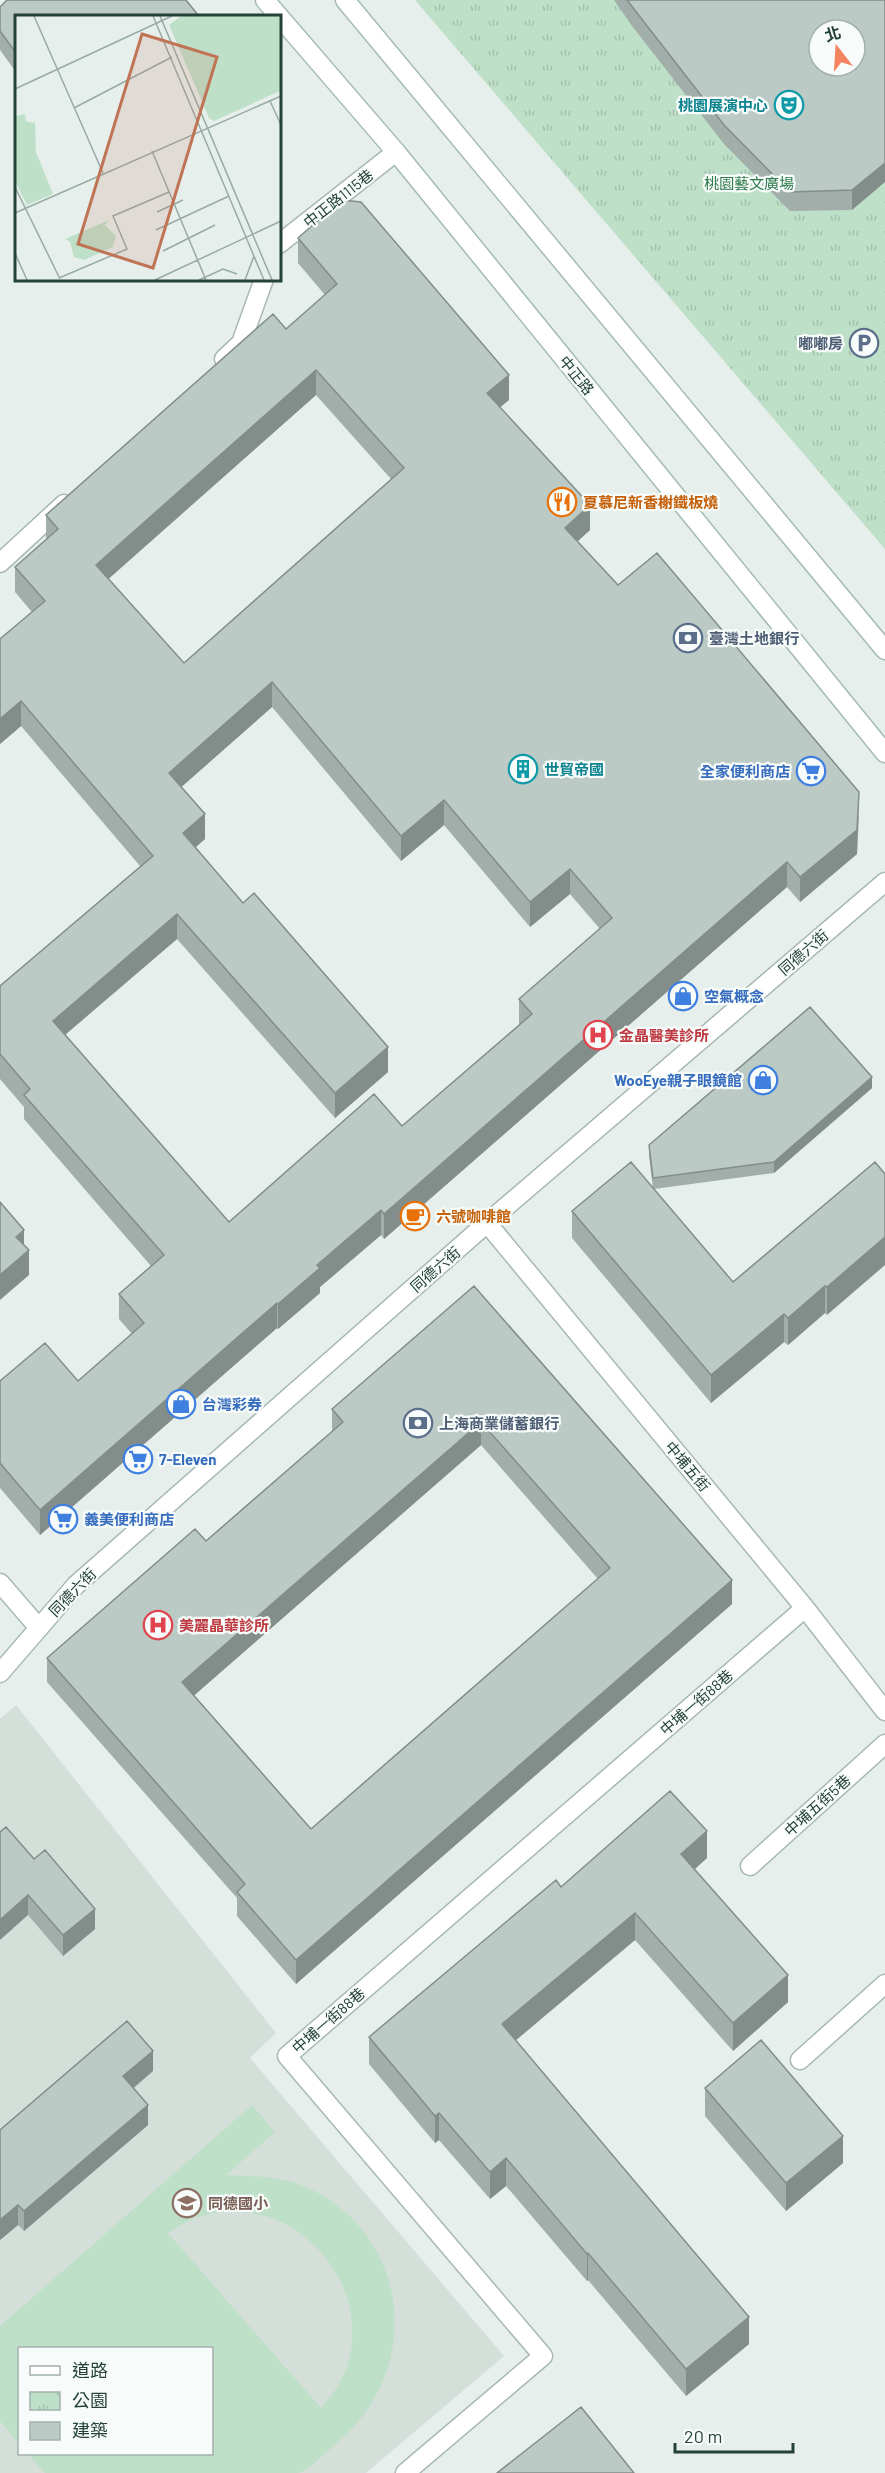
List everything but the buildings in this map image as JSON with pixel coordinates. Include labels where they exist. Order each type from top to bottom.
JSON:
[{"type":"street","name":"中正路","points":[[265,0],[278,15]]},
{"type":"street","points":[[345,0],[885,650]]},
{"type":"street","name":"中正路","points":[[280,17],[396,152],[885,753]]},
{"type":"street","name":"中正路1115巷","points":[[280,243],[396,152]]},
{"type":"street","points":[[214,367],[241,343],[264,280]]},
{"type":"street","points":[[0,563],[73,495]]},
{"type":"street","name":"同德六街","points":[[0,1672],[76,1585],[488,1223],[885,882]]},
{"type":"street","name":"中埔五街","points":[[488,1223],[805,1608],[885,1711]]},
{"type":"street","points":[[0,1583],[39,1628]]},
{"type":"street","name":"中埔一街88巷","points":[[405,2473],[543,2356],[287,2056],[805,1608]]},
{"type":"street","name":"中埔五街5巷","points":[[750,1866],[885,1744]]},
{"type":"street","points":[[800,2060],[885,1984]]},
{"type":"shaded area","name":"同德國小","points":[[16,1705],[276,2033],[250,2058],[504,2356],[366,2473],[0,2473],[0,1719]]},
{"type":"green space","name":"桃園藝文廣場","points":[[415,0],[885,0],[885,549]]},
{"type":"green space","points":[[252,2105],[275,2132],[226,2175],[285,2180],[318,2193],[349,2216],[373,2245],[388,2277],[394,2312],[393,2347],[383,2381],[365,2414],[338,2442],[299,2473],[45,2473],[29,2455],[213,2455],[213,2347],[18,2347],[18,2443],[0,2421],[0,2326]],"holes":[[[217,2212],[244,2212],[271,2218],[292,2228],[310,2241],[326,2258],[347,2298],[352,2320],[352,2343],[347,2366],[333,2393],[321,2408],[168,2233],[191,2219]]]},
{"type":"place","name":"桃園展演中心","points":[[789,105]]},
{"type":"place","name":"嘟嘟房","points":[[864,343]]},
{"type":"place","name":"夏慕尼新香榭鐵板燒","points":[[562,502]]},
{"type":"place","name":"臺灣土地銀行","points":[[688,638]]},
{"type":"place","name":"世貿帝國","points":[[523,769]]},
{"type":"place","name":"全家便利商店","points":[[811,771]]},
{"type":"place","name":"空氣概念","points":[[683,996]]},
{"type":"place","name":"金晶醫美診所","points":[[598,1035]]},
{"type":"place","name":"WooEye親子眼鏡館","points":[[763,1080]]},
{"type":"place","name":"六號咖啡館","points":[[415,1216]]},
{"type":"place","name":"台灣彩券","points":[[181,1404]]},
{"type":"place","name":"上海商業儲蓄銀行","points":[[418,1423]]},
{"type":"place","name":"7-Eleven","points":[[138,1459]]},
{"type":"place","name":"義美便利商店","points":[[63,1519]]},
{"type":"place","name":"美麗晶華診所","points":[[158,1625]]},
{"type":"place","name":"同德國小","points":[[187,2203]]}]
